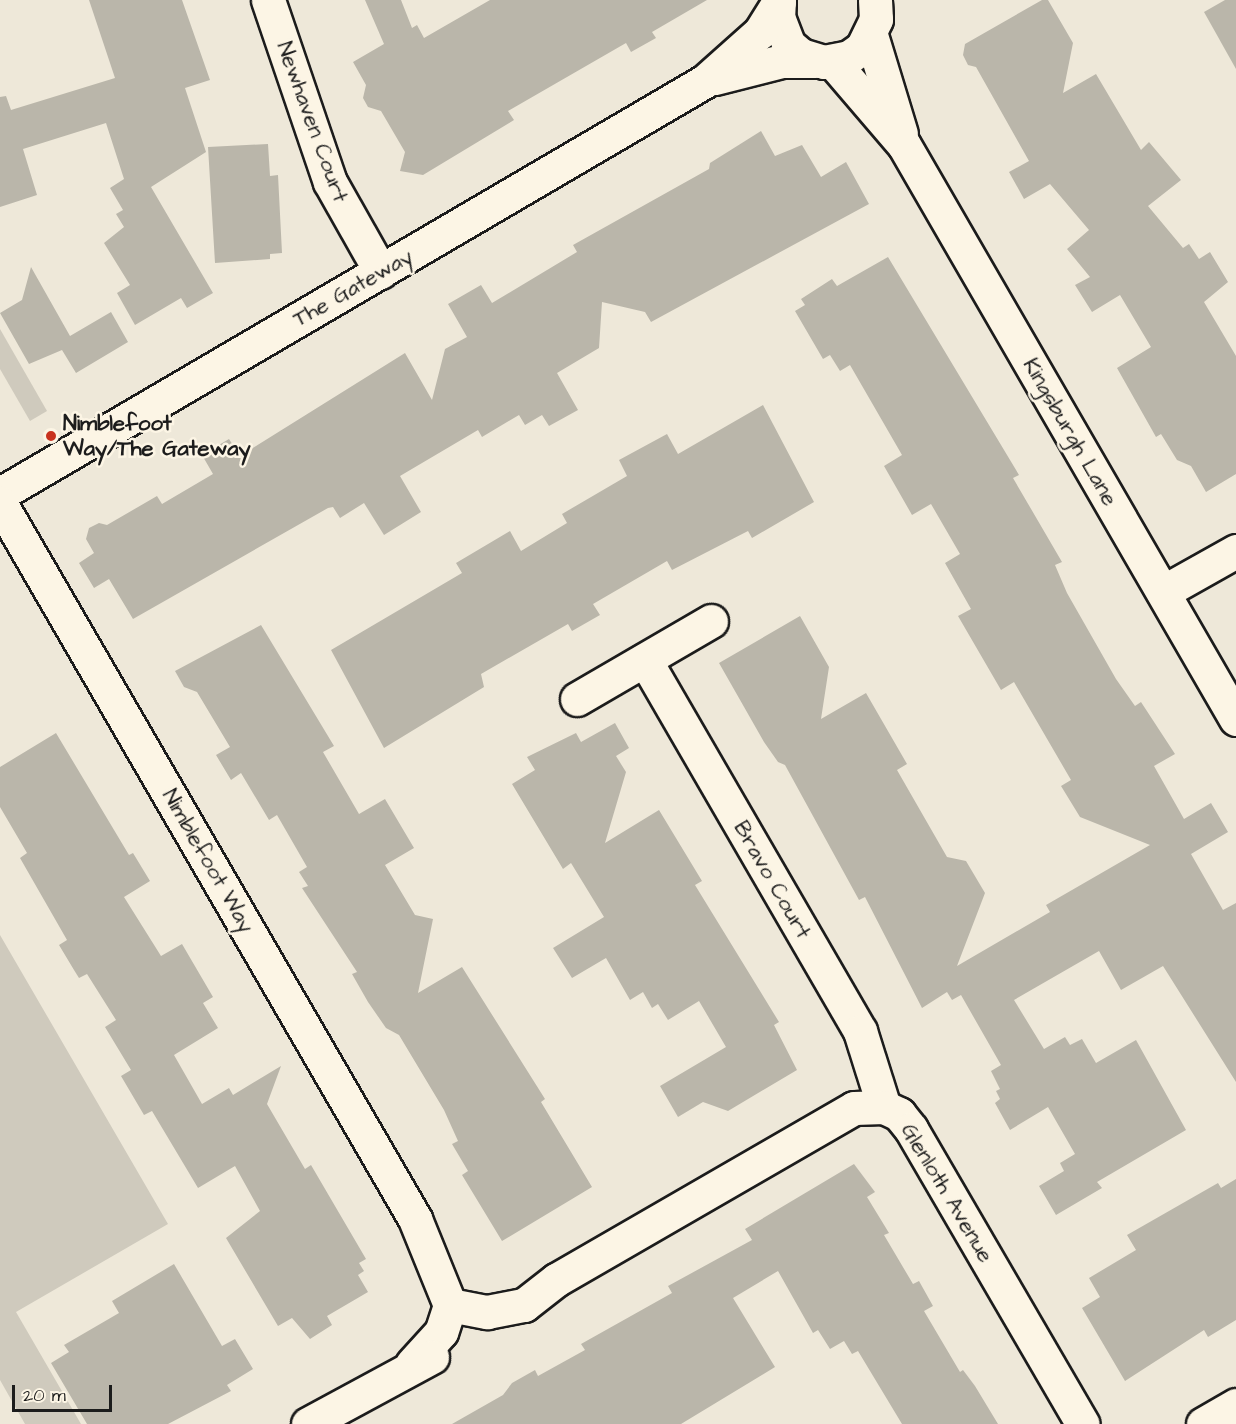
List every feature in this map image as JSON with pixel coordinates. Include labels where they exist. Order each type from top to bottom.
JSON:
[{"type":"street","name":"Newhaven Court","points":[[268,0],[330,182],[381,272]]},
{"type":"street","points":[[824,62],[855,53],[871,35],[876,19],[875,0]]},
{"type":"street","name":"The Gateway","points":[[0,494],[705,81],[760,32],[779,1]]},
{"type":"street","name":"Kingsburgh Lane","points":[[779,1],[781,32],[801,55],[824,62],[904,145]]},
{"type":"street","name":"Kingsburgh Lane","points":[[871,35],[904,145],[1236,718]]},
{"type":"street","name":"The Gateway","points":[[705,81],[782,61],[824,62]]},
{"type":"street","name":"Nimblefoot Way","points":[[0,503],[462,1304]]},
{"type":"street","points":[[1163,592],[1236,550]]},
{"type":"street","points":[[577,699],[711,621]]},
{"type":"street","name":"Bravo Court","points":[[645,660],[860,1031],[884,1107]]},
{"type":"street","name":"Glenloth Avenue","points":[[462,1304],[556,1280],[854,1108],[884,1107],[899,1114],[911,1130],[1083,1424]]},
{"type":"street","points":[[308,1424],[412,1364],[462,1304]]},
{"type":"street","points":[[1203,1424],[1236,1405]]},
{"type":"shaded area","points":[[0,329],[47,411],[30,421],[0,369]]},
{"type":"shaded area","points":[[0,935],[168,1224],[16,1312],[81,1424],[25,1424],[0,1380]]},
{"type":"building","points":[[89,0],[182,0],[210,80],[185,88],[206,152],[151,187],[213,293],[187,308],[181,298],[135,325],[117,293],[130,285],[104,243],[124,227],[116,214],[123,210],[110,188],[124,179],[106,123],[23,149],[37,195],[0,207],[0,97],[6,96],[11,110],[115,78]]},
{"type":"building","points":[[365,0],[401,0],[412,28],[417,25],[424,38],[490,0],[707,0],[652,32],[656,38],[631,52],[626,43],[508,111],[514,120],[423,175],[400,171],[405,152],[381,111],[368,107],[363,98],[366,85],[353,62],[384,44]]},
{"type":"building","points":[[1042,0],[1048,0],[1073,43],[1063,93],[1096,74],[1141,150],[1149,142],[1181,180],[1148,206],[1183,248],[1189,244],[1199,259],[1210,252],[1228,282],[1204,302],[1236,356],[1236,474],[1206,492],[1191,466],[1177,460],[1161,434],[1156,437],[1117,368],[1151,347],[1120,295],[1092,312],[1075,285],[1090,277],[1067,249],[1089,230],[1050,184],[1024,199],[1009,172],[1029,161],[976,67],[968,65],[963,55],[965,44]]},
{"type":"building","points":[[1225,0],[1236,0],[1236,69],[1204,12]]},
{"type":"building","points":[[761,131],[775,156],[802,145],[821,177],[846,162],[869,204],[651,322],[645,312],[602,302],[599,348],[557,373],[578,410],[549,426],[542,415],[525,425],[519,415],[482,437],[478,430],[400,476],[421,512],[384,535],[364,503],[340,518],[333,507],[328,508],[133,619],[109,579],[94,588],[79,563],[94,553],[86,539],[89,528],[99,523],[107,525],[157,496],[162,504],[213,474],[202,455],[229,439],[240,456],[405,353],[432,400],[445,349],[467,337],[448,304],[481,285],[492,303],[577,252],[573,245],[709,169],[710,163]]},
{"type":"building","points":[[268,144],[270,176],[278,175],[282,253],[270,254],[270,259],[215,263],[208,147]]},
{"type":"building","points":[[888,257],[1019,475],[1013,478],[1062,562],[1055,565],[1067,593],[1116,679],[1135,706],[1141,702],[1175,754],[1154,766],[1184,819],[1211,803],[1228,832],[1191,854],[1223,910],[1236,903],[1236,1082],[1163,966],[1121,990],[1099,951],[1014,1000],[1044,1049],[1065,1037],[1070,1045],[1082,1039],[1096,1063],[1136,1040],[1186,1130],[1097,1182],[1102,1188],[1056,1215],[1039,1186],[1064,1171],[1060,1163],[1075,1154],[1048,1107],[1010,1130],[995,1103],[1000,1099],[996,1091],[1000,1089],[991,1071],[1001,1065],[961,995],[952,1000],[947,992],[922,1008],[865,897],[859,900],[785,765],[778,762],[764,742],[719,663],[800,616],[829,667],[821,719],[866,693],[907,764],[897,770],[947,857],[966,861],[985,893],[957,966],[1050,912],[1046,905],[1150,845],[1080,817],[1061,786],[1071,780],[1014,682],[1001,690],[958,616],[971,609],[945,563],[960,554],[931,504],[912,515],[884,466],[902,455],[850,365],[840,371],[830,355],[823,359],[795,311],[805,305],[801,299],[832,279],[837,286]]},
{"type":"building","points":[[31,267],[70,336],[111,312],[128,342],[76,373],[62,350],[29,364],[0,313],[22,300]]},
{"type":"building","points":[[763,405],[814,502],[752,538],[748,531],[672,570],[667,561],[593,604],[600,615],[572,631],[568,624],[481,674],[484,687],[384,748],[331,650],[462,573],[456,563],[510,531],[521,551],[567,523],[562,514],[627,476],[619,460],[667,434],[678,454]]},
{"type":"building","points":[[261,625],[334,746],[323,752],[359,814],[385,799],[414,848],[385,865],[415,915],[433,919],[418,993],[462,967],[545,1099],[541,1102],[592,1187],[502,1241],[462,1175],[468,1171],[452,1144],[458,1141],[444,1110],[399,1035],[386,1028],[368,1002],[352,974],[357,972],[302,888],[308,886],[299,872],[307,867],[277,815],[269,820],[241,773],[231,780],[216,755],[230,747],[197,692],[184,687],[175,671]]},
{"type":"building","points":[[615,723],[629,748],[616,756],[626,772],[605,843],[659,810],[702,881],[695,885],[779,1022],[774,1025],[797,1070],[728,1111],[703,1102],[678,1117],[660,1086],[726,1047],[699,1001],[668,1020],[658,1004],[652,1008],[643,992],[630,1000],[606,958],[572,978],[553,948],[604,917],[571,863],[563,869],[512,784],[535,770],[527,757],[576,733],[581,742]]},
{"type":"building","points":[[56,733],[129,855],[133,853],[150,881],[124,897],[161,956],[182,944],[213,997],[203,1003],[218,1028],[174,1055],[202,1104],[229,1088],[233,1095],[281,1066],[267,1104],[305,1169],[311,1165],[366,1259],[359,1263],[364,1271],[358,1275],[368,1292],[327,1316],[332,1325],[310,1339],[292,1318],[278,1326],[226,1238],[260,1211],[235,1166],[198,1188],[152,1111],[144,1115],[121,1076],[131,1070],[105,1027],[116,1020],[87,974],[79,978],[59,945],[67,940],[20,858],[27,853],[0,807],[0,767]]},
{"type":"building","points":[[854,1164],[875,1192],[867,1197],[889,1233],[884,1235],[913,1284],[919,1281],[933,1306],[924,1311],[960,1372],[963,1370],[975,1386],[998,1424],[902,1424],[858,1351],[852,1354],[844,1341],[830,1349],[818,1330],[813,1333],[778,1271],[733,1298],[775,1367],[681,1424],[452,1424],[503,1395],[512,1383],[535,1370],[538,1376],[585,1350],[581,1344],[672,1293],[668,1286],[752,1240],[745,1229]]},
{"type":"building","points":[[1236,1179],[1236,1320],[1208,1337],[1204,1330],[1125,1381],[1082,1308],[1100,1297],[1089,1278],[1136,1250],[1127,1235],[1218,1183],[1221,1188]]},
{"type":"building","points":[[174,1264],[222,1346],[235,1339],[253,1369],[227,1385],[231,1391],[168,1424],[87,1424],[51,1363],[69,1352],[64,1345],[119,1313],[112,1301]]},
{"type":"place","name":"Nimblefoot Way/The Gateway","points":[[51,436]]}]
